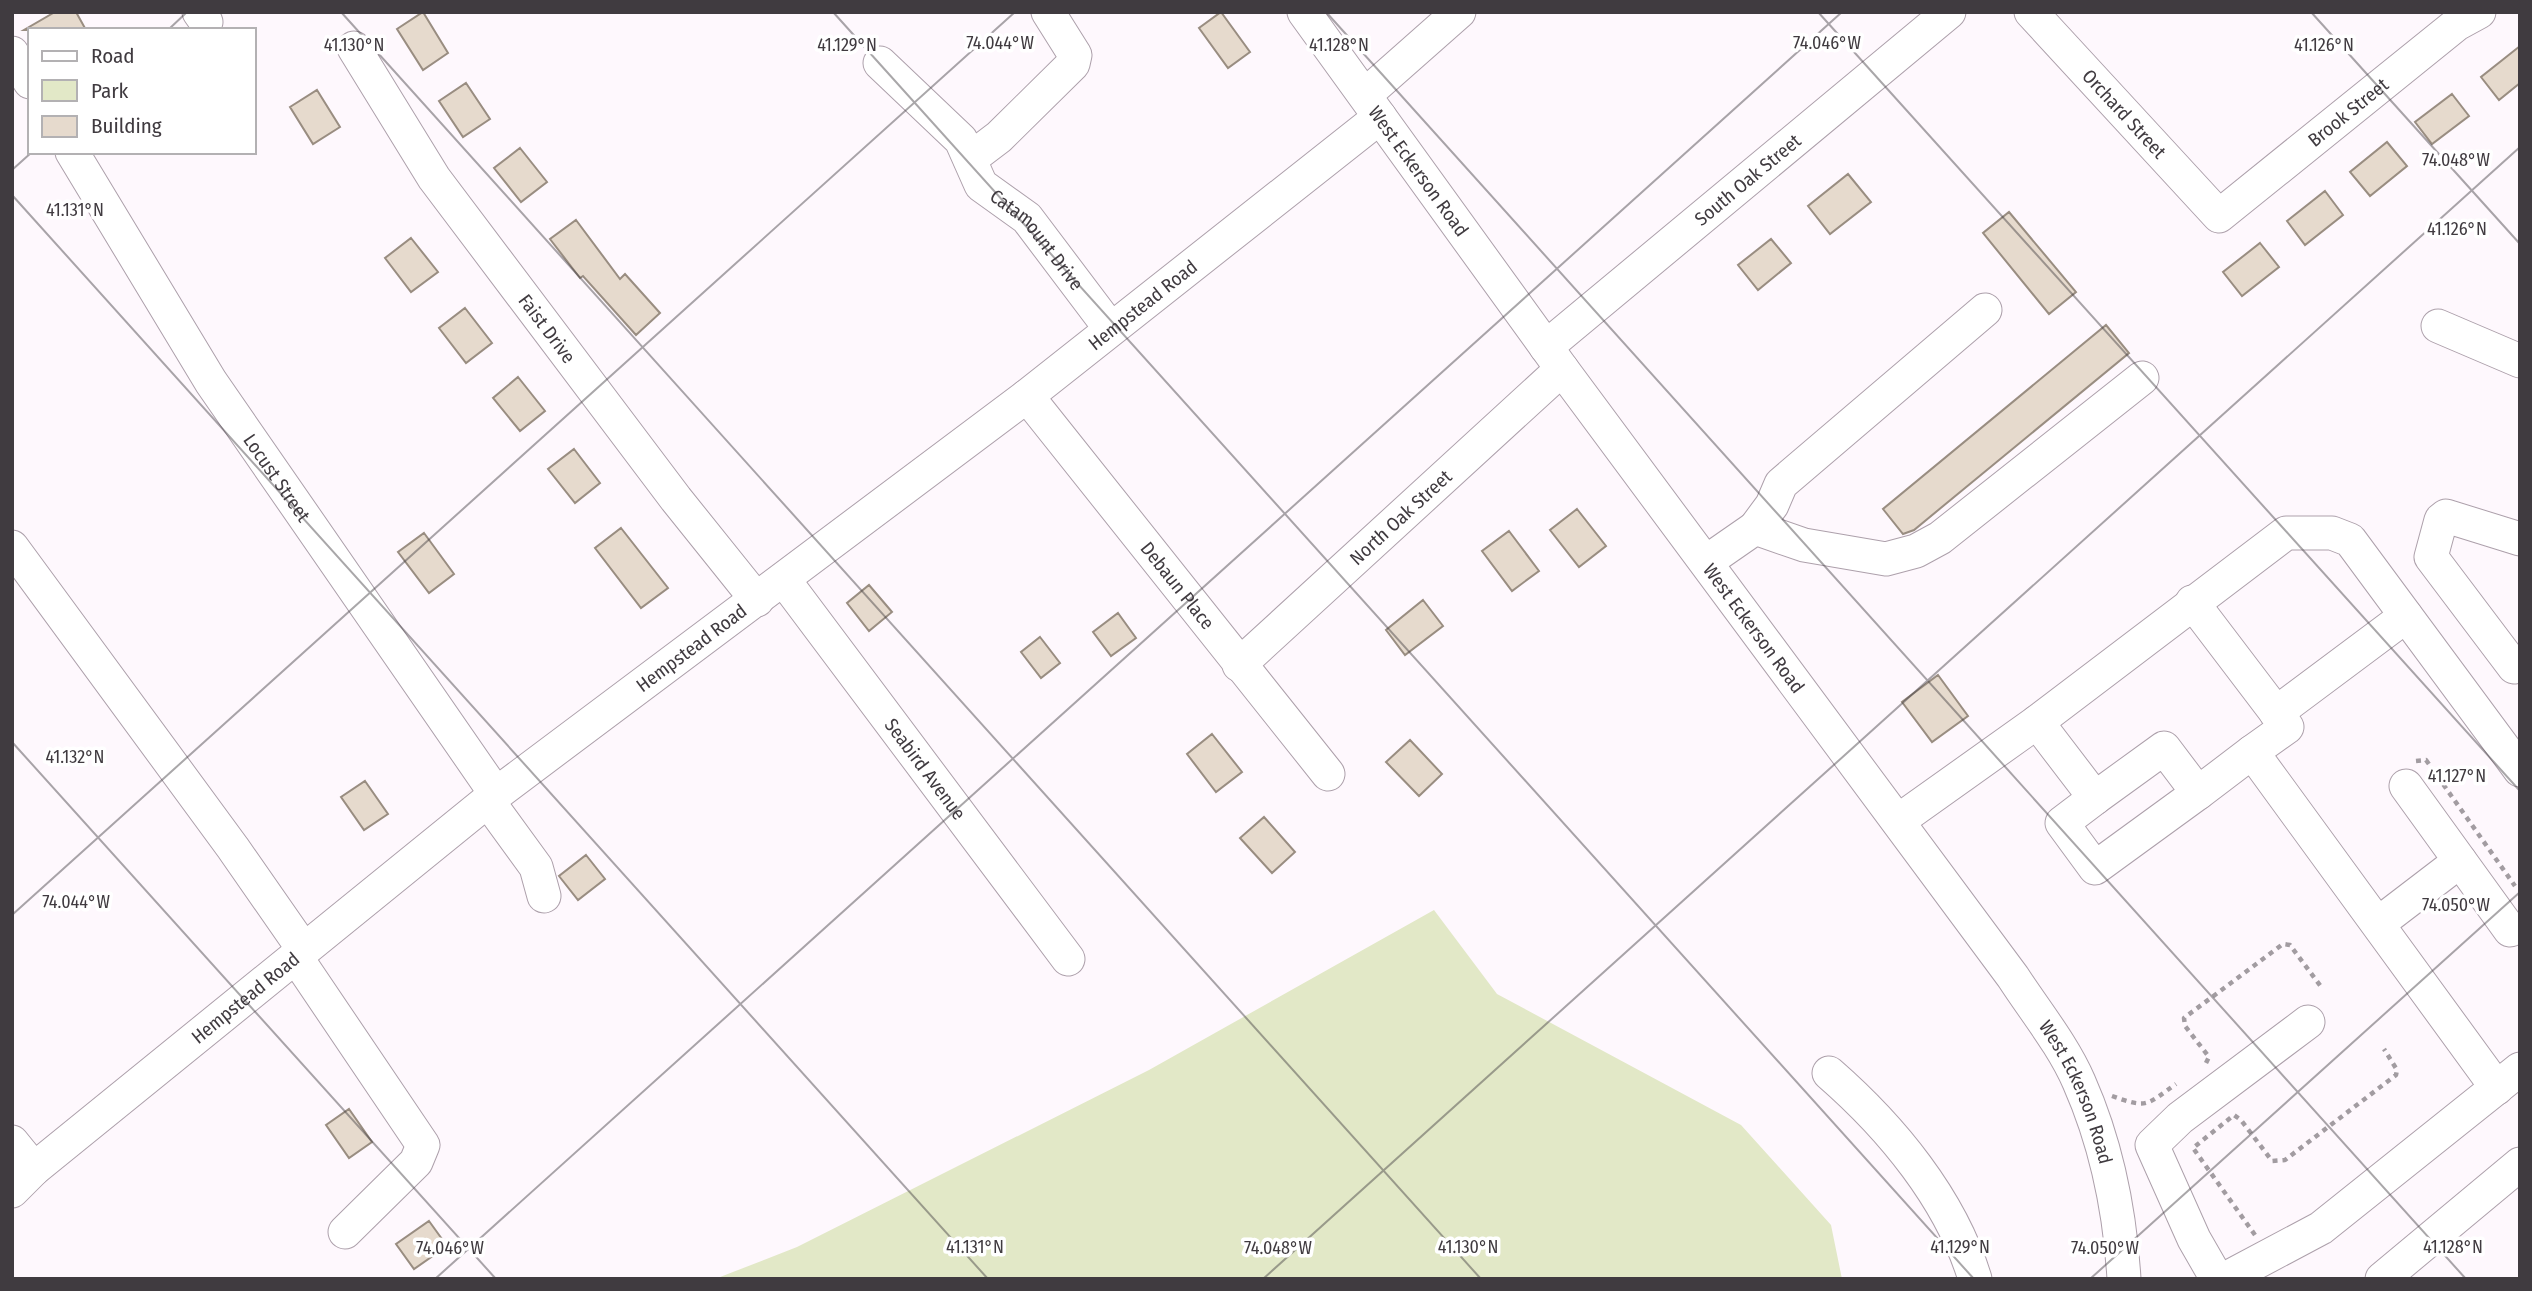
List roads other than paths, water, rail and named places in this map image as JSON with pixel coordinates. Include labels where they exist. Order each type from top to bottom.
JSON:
[{"type":"street","points":[[970,159],[999,137],[1073,64],[1075,55],[1048,12]]},
{"type":"street","name":"West Eckerson Road","points":[[1304,12],[1554,358],[2013,977],[2078,1080],[2102,1150],[2121,1226],[2124,1279]]},
{"type":"street","name":"Hempstead Road","points":[[23,1180],[492,798],[1027,396],[1373,106],[1460,12]]},
{"type":"street","name":"South Oak Street","points":[[1554,358],[1949,12]]},
{"type":"street","name":"Orchard Street","points":[[2031,12],[2219,216]]},
{"type":"street","name":"Brook Street","points":[[2219,216],[2460,16]]},
{"type":"street","name":"Faist Drive","points":[[354,48],[435,178],[676,499],[757,600]]},
{"type":"street","points":[[12,53],[28,79]]},
{"type":"street","name":"Catamount Drive","points":[[880,63],[961,140],[981,185],[1027,218],[1110,328]]},
{"type":"street","name":"Locust Street","points":[[73,154],[211,382],[536,867],[544,896]]},
{"type":"street","points":[[1706,562],[1755,528],[1772,505],[1781,484],[1985,310]]},
{"type":"street","points":[[2438,326],[2520,361]]},
{"type":"street","name":"North Oak Street","points":[[1239,664],[1554,358]]},
{"type":"street","points":[[1755,528],[1804,545],[1886,559],[1916,551],[1940,538],[2142,378]]},
{"type":"street","name":"Debaun Place","points":[[1027,396],[1328,774]]},
{"type":"street","points":[[2518,665],[2431,557],[2441,520],[2446,516],[2520,539]]},
{"type":"street","points":[[1898,821],[2037,722],[2286,533],[2332,533],[2350,540],[2520,770]]},
{"type":"street","points":[[12,547],[233,848],[423,1145],[416,1162],[345,1232]]},
{"type":"street","name":"Seabird Avenue","points":[[784,580],[1068,959]]},
{"type":"street","points":[[2192,603],[2287,727],[2252,752],[2198,793],[2095,869],[2062,823],[2164,748],[2198,793]]},
{"type":"street","points":[[2276,712],[2406,617]]},
{"type":"street","points":[[2037,722],[2095,797]]},
{"type":"street","points":[[2225,1279],[2321,1228],[2508,1079],[2379,923],[2252,752]]},
{"type":"street","points":[[2406,786],[2510,930]]},
{"type":"street","points":[[2379,923],[2460,861]]},
{"type":"street","points":[[2217,1279],[2194,1238],[2152,1145],[2180,1118],[2308,1022]]},
{"type":"street","points":[[1829,1073],[1875,1118],[1941,1205],[1968,1255],[1975,1279]]},
{"type":"street","points":[[12,1142],[23,1180]]},
{"type":"street","points":[[2382,1279],[2520,1164]]}]
